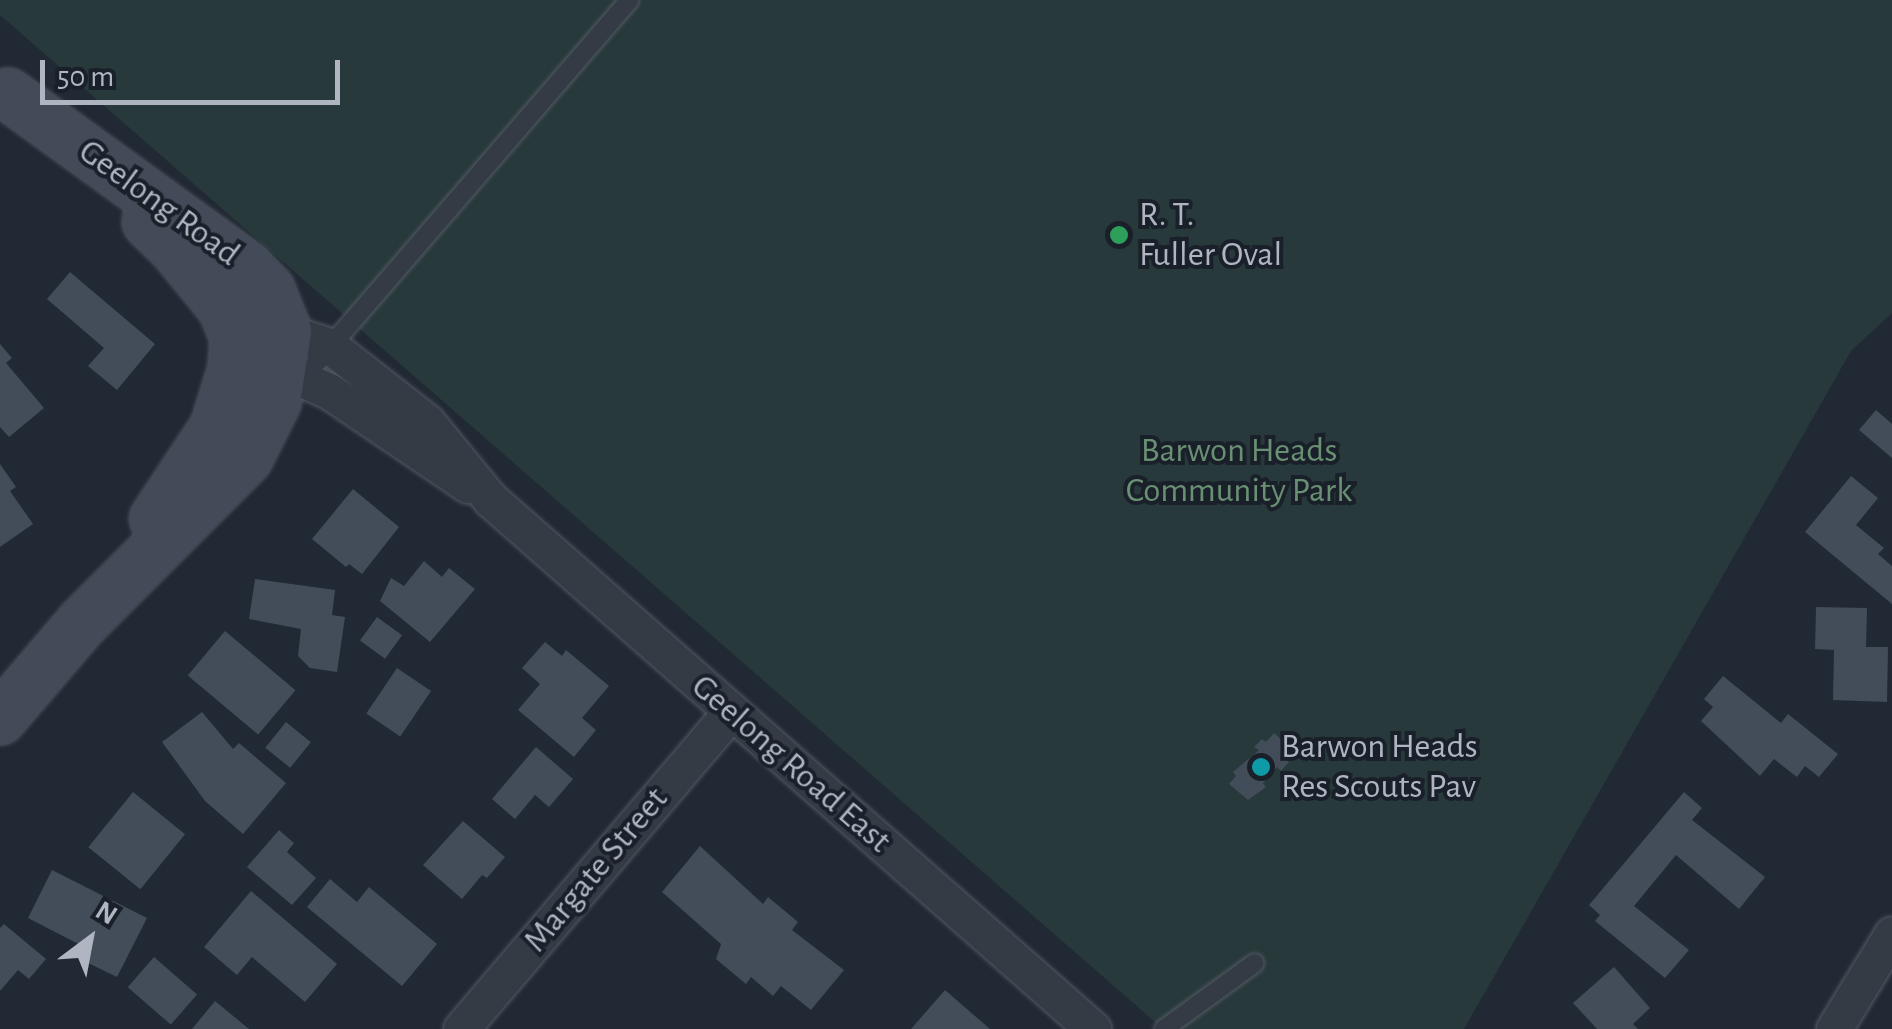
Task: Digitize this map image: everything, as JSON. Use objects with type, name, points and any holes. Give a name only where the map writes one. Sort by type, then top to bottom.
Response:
[{"type":"street","name":"Geelong Road","points":[[4,91],[248,267],[269,290],[301,356]]},
{"type":"street","name":"Geelong Road","points":[[4,91],[174,247],[224,308],[236,338]]},
{"type":"street","points":[[0,719],[82,623],[247,458],[301,356],[236,338],[234,369],[216,427],[82,623]]},
{"type":"street","name":"Geelong Road East","points":[[301,356],[490,499],[1092,1029]]},
{"type":"street","name":"Margate Street","points":[[461,1029],[731,712]]},
{"type":"street","points":[[1834,1029],[1892,934]]},
{"type":"lane","points":[[301,356],[486,172],[630,0]]},
{"type":"lane","points":[[1164,1029],[1255,963]]},
{"type":"green space","name":"Barwon Heads Community Park","points":[[0,0],[1892,0],[1892,313],[1851,351],[1464,1029],[1163,1029],[0,15]]},
{"type":"building","points":[[70,272],[155,344],[117,390],[88,366],[104,348],[47,299]]},
{"type":"building","points":[[0,344],[12,358],[6,363],[44,408],[9,437],[0,427]]},
{"type":"building","points":[[1876,410],[1892,424],[1892,458],[1859,430]]},
{"type":"building","points":[[0,464],[16,487],[10,491],[33,524],[0,547]]},
{"type":"building","points":[[1851,476],[1878,498],[1856,525],[1884,548],[1878,554],[1892,566],[1892,604],[1805,532]]},
{"type":"building","points":[[353,489],[399,527],[362,574],[349,564],[346,567],[312,539]]},
{"type":"building","points":[[424,561],[442,577],[449,568],[475,589],[430,642],[380,601],[391,578],[404,586]]},
{"type":"building","points":[[255,579],[335,590],[332,615],[345,617],[337,672],[310,668],[298,656],[301,629],[249,619]]},
{"type":"building","points":[[1816,607],[1867,608],[1866,647],[1888,647],[1887,702],[1833,700],[1834,650],[1815,649]]},
{"type":"building","points":[[377,617],[402,635],[385,659],[360,640]]},
{"type":"building","points":[[225,631],[295,690],[258,735],[188,675]]},
{"type":"building","points":[[545,642],[562,656],[566,650],[609,686],[582,718],[596,730],[574,757],[518,710],[540,684],[522,668]]},
{"type":"building","points":[[397,668],[431,691],[400,737],[366,714]]},
{"type":"building","points":[[1723,676],[1781,723],[1788,714],[1838,754],[1819,777],[1805,766],[1797,777],[1774,759],[1760,776],[1701,721],[1713,707],[1704,699]]},
{"type":"building","points":[[202,712],[233,749],[239,743],[286,783],[243,834],[205,801],[162,742]]},
{"type":"building","points":[[286,722],[311,742],[290,768],[265,748]]},
{"type":"building","name":"Barwon Heads Res Scouts Pav","points":[[1274,733],[1293,750],[1285,758],[1289,762],[1281,771],[1277,767],[1263,783],[1266,787],[1248,800],[1229,784],[1236,776],[1233,772],[1259,750],[1254,747],[1262,739],[1266,742]]},
{"type":"building","points":[[536,747],[573,779],[549,807],[535,795],[515,819],[492,799]]},
{"type":"building","points":[[133,792],[185,834],[140,889],[88,847]]},
{"type":"building","points":[[1684,792],[1702,808],[1692,820],[1765,877],[1739,909],[1676,855],[1634,906],[1689,950],[1665,978],[1595,921],[1600,915],[1589,905]]},
{"type":"building","points":[[463,821],[505,857],[487,878],[482,875],[462,899],[423,865]]},
{"type":"building","points":[[279,830],[294,843],[287,852],[316,878],[292,905],[247,867]]},
{"type":"building","points":[[700,846],[763,904],[768,897],[798,922],[792,930],[844,970],[811,1010],[781,986],[773,996],[751,977],[746,984],[716,959],[721,944],[662,892]]},
{"type":"building","points":[[52,870],[147,918],[117,977],[86,962],[92,951],[28,918]]},
{"type":"building","points":[[330,879],[357,902],[369,887],[437,944],[402,986],[307,907]]},
{"type":"building","points":[[251,891],[337,964],[305,1002],[252,957],[237,975],[204,947]]},
{"type":"building","points":[[4,924],[46,959],[29,979],[18,970],[0,991],[0,928]]},
{"type":"building","points":[[154,957],[197,994],[171,1025],[128,987]]},
{"type":"building","points":[[1614,967],[1650,1008],[1633,1024],[1638,1029],[1597,1029],[1573,1003]]},
{"type":"building","points":[[945,990],[990,1029],[911,1029]]},
{"type":"building","points":[[215,1001],[249,1029],[192,1029]]},
{"type":"place","name":"R. T. Fuller Oval","points":[[1119,235]]},
{"type":"place","name":"Barwon Heads Res Scouts Pav","points":[[1261,767]]}]
